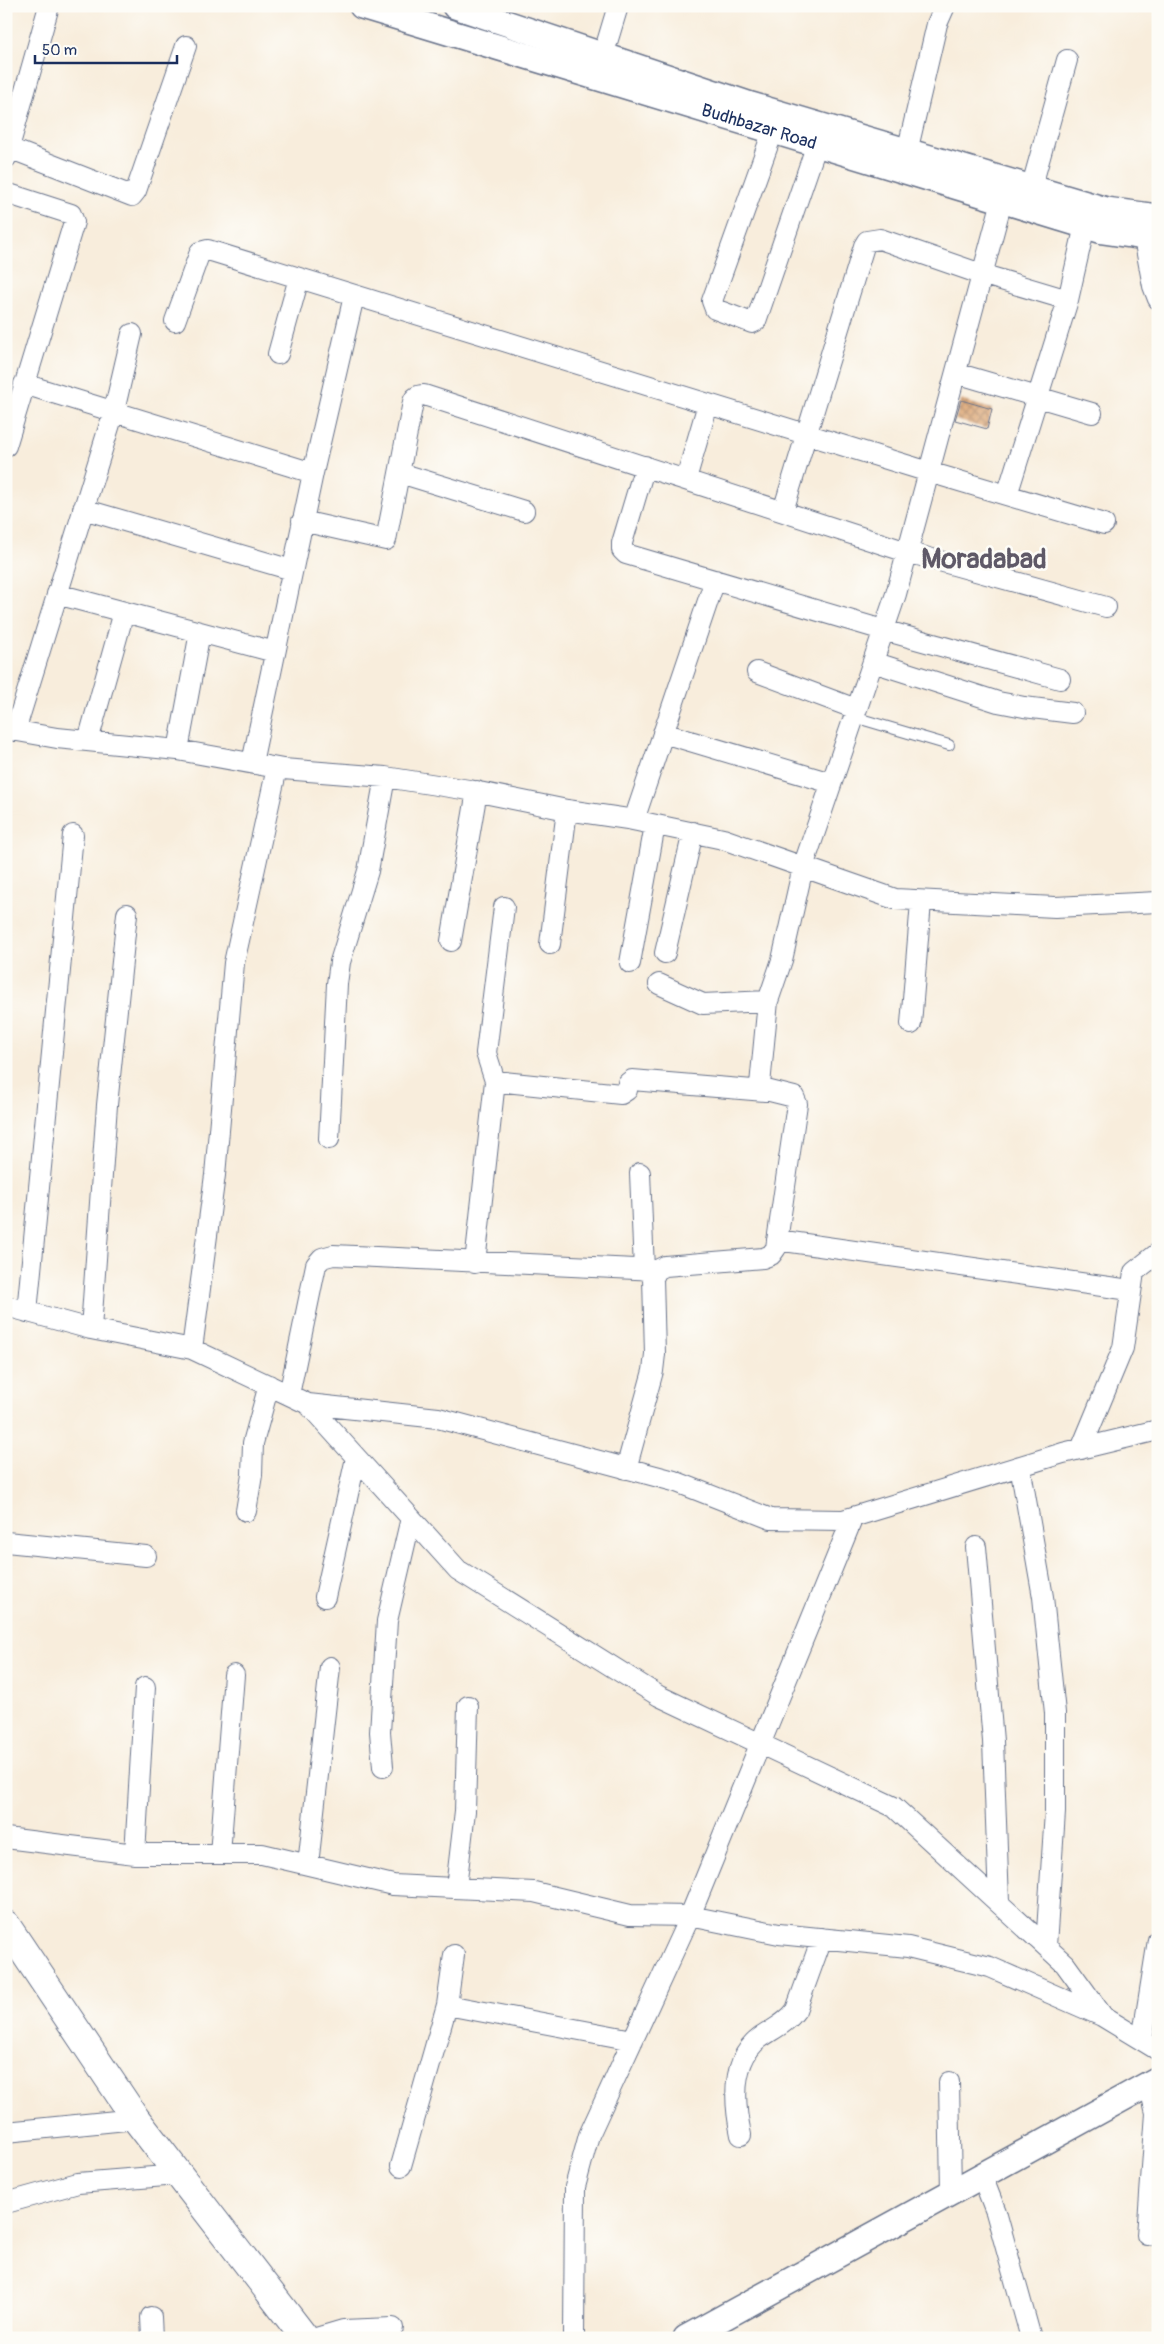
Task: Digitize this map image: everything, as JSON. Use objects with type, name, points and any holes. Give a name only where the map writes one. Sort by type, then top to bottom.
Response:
[{"type":"main road","points":[[6,1925],[136,2120],[305,2338]]},
{"type":"street","points":[[49,6],[8,153],[132,196],[136,191],[186,46]]},
{"type":"street","name":"Budhbazar Road","points":[[362,6],[431,16],[600,66],[751,106],[1151,238]]},
{"type":"street","name":"Budhbazar Road","points":[[455,6],[600,66],[774,131],[817,144],[913,160]]},
{"type":"street","points":[[600,66],[618,6]]},
{"type":"street","points":[[913,160],[937,24],[945,6]]},
{"type":"street","points":[[1031,189],[1067,60]]},
{"type":"street","points":[[774,131],[712,300],[715,309],[752,322],[756,321],[817,144]]},
{"type":"street","name":"Budhbazar Road","points":[[1005,191],[1031,189],[1098,222],[1158,217]]},
{"type":"street","points":[[765,1092],[760,1085],[768,1000],[782,960],[803,867],[896,594],[1005,191]]},
{"type":"street","points":[[6,193],[71,214],[74,218],[17,392],[6,446]]},
{"type":"street","points":[[1007,495],[1036,397],[1068,300],[1098,222]]},
{"type":"street","points":[[1151,238],[1153,286],[1158,299]]},
{"type":"street","points":[[783,511],[867,241],[880,239],[981,274],[1068,300]]},
{"type":"street","points":[[175,321],[200,252],[204,250],[1104,524]]},
{"type":"street","points":[[278,354],[299,278]]},
{"type":"street","points":[[252,763],[302,521],[354,296]]},
{"type":"street","points":[[132,334],[114,411],[84,510],[11,730],[88,741],[178,750],[277,768],[385,777],[477,792],[567,810],[634,820],[723,839],[895,899],[921,902],[1055,907],[1158,902]]},
{"type":"street","points":[[956,373],[1092,413]]},
{"type":"street","points":[[17,392],[114,411],[313,473]]},
{"type":"street","points":[[302,521],[386,540],[413,402],[414,398],[419,395],[686,479],[907,552],[1106,606]]},
{"type":"street","points":[[686,479],[708,404]]},
{"type":"street","points":[[645,466],[622,543],[622,550],[626,554],[883,630],[1060,679]]},
{"type":"street","points":[[400,473],[524,510]]},
{"type":"street","points":[[84,510],[292,570]]},
{"type":"street","points":[[634,820],[715,580]]},
{"type":"street","points":[[57,594],[275,652]]},
{"type":"street","points":[[88,741],[124,612]]},
{"type":"street","points":[[178,750],[200,632]]},
{"type":"street","points":[[872,662],[998,702],[1024,707],[1073,712]]},
{"type":"street","points":[[757,672],[855,713]]},
{"type":"street","points":[[664,733],[831,783]]},
{"type":"street","points":[[192,1349],[215,1175],[234,963],[277,768]]},
{"type":"street","points":[[329,1139],[337,984],[340,962],[368,871],[385,777]]},
{"type":"street","points":[[451,942],[477,792]]},
{"type":"street","points":[[550,944],[567,810]]},
{"type":"street","points":[[630,963],[655,825]]},
{"type":"street","points":[[665,953],[693,832]]},
{"type":"street","points":[[27,1312],[73,835]]},
{"type":"street","points":[[911,1024],[921,902]]},
{"type":"street","points":[[476,1263],[495,1081],[486,1053],[504,907]]},
{"type":"street","points":[[91,1329],[107,1105],[127,914]]},
{"type":"street","points":[[659,984],[704,1004],[768,1000]]},
{"type":"street","points":[[289,1395],[316,1265],[322,1258],[333,1255],[651,1270],[665,1266],[763,1258],[772,1255],[776,1248],[797,1104],[794,1097],[765,1092],[632,1080],[628,1083],[627,1090],[621,1094],[495,1081]]},
{"type":"street","points":[[626,1469],[653,1371],[655,1354],[653,1278],[640,1173]]},
{"type":"street","points":[[777,1240],[1130,1290]]},
{"type":"street","points":[[1081,1449],[1123,1348],[1134,1272],[1158,1254]]},
{"type":"street","points":[[6,1306],[91,1329],[192,1349],[308,1404],[438,1418],[674,1481],[771,1519],[843,1520],[1020,1466],[1158,1430]]},
{"type":"street","points":[[246,1511],[252,1475],[253,1443],[269,1385]]},
{"type":"street","points":[[308,1404],[458,1570],[541,1624],[659,1696],[894,1807],[1065,1964],[1102,2016]]},
{"type":"street","points":[[326,1597],[356,1458]]},
{"type":"street","points":[[1020,1466],[1042,1597],[1055,1713],[1055,1812],[1046,1946]]},
{"type":"street","points":[[574,2338],[575,2187],[588,2136],[690,1916],[853,1517]]},
{"type":"street","points":[[383,1767],[380,1732],[387,1621],[411,1518]]},
{"type":"street","points":[[6,1542],[146,1556]]},
{"type":"street","points":[[976,1547],[993,1741],[998,1902]]},
{"type":"street","points":[[308,1865],[330,1667]]},
{"type":"street","points":[[220,1854],[234,1675]]},
{"type":"street","points":[[135,1854],[145,1687]]},
{"type":"street","points":[[456,1888],[464,1811],[468,1706]]},
{"type":"street","points":[[6,1838],[135,1854],[262,1854],[392,1885],[534,1892],[630,1915],[690,1916],[779,1934],[908,1947],[990,1967],[1102,2016],[1150,2045],[1158,1940]]},
{"type":"street","points":[[741,2135],[736,2096],[741,2061],[752,2045],[789,2020],[796,2010],[822,1938]]},
{"type":"street","points":[[401,2166],[447,2005],[454,1955]]},
{"type":"street","points":[[447,2005],[633,2040]]},
{"type":"street","points":[[949,2082],[951,2191]]},
{"type":"street","points":[[686,2338],[951,2191],[982,2176],[1153,2082],[1156,2114],[1147,2236]]},
{"type":"street","points":[[6,2132],[136,2120]]},
{"type":"street","points":[[6,2203],[78,2184],[178,2175]]},
{"type":"street","points":[[982,2176],[996,2212],[1031,2338]]},
{"type":"street","points":[[151,2317],[152,2338]]},
{"type":"street","points":[[316,2338],[343,2330],[393,2328]]},
{"type":"lane","points":[[855,713],[949,746]]},
{"type":"building","points":[[961,400],[992,409],[987,429],[955,420]]},
{"type":"district","name":"Moradabad","points":[[984,558]]}]
